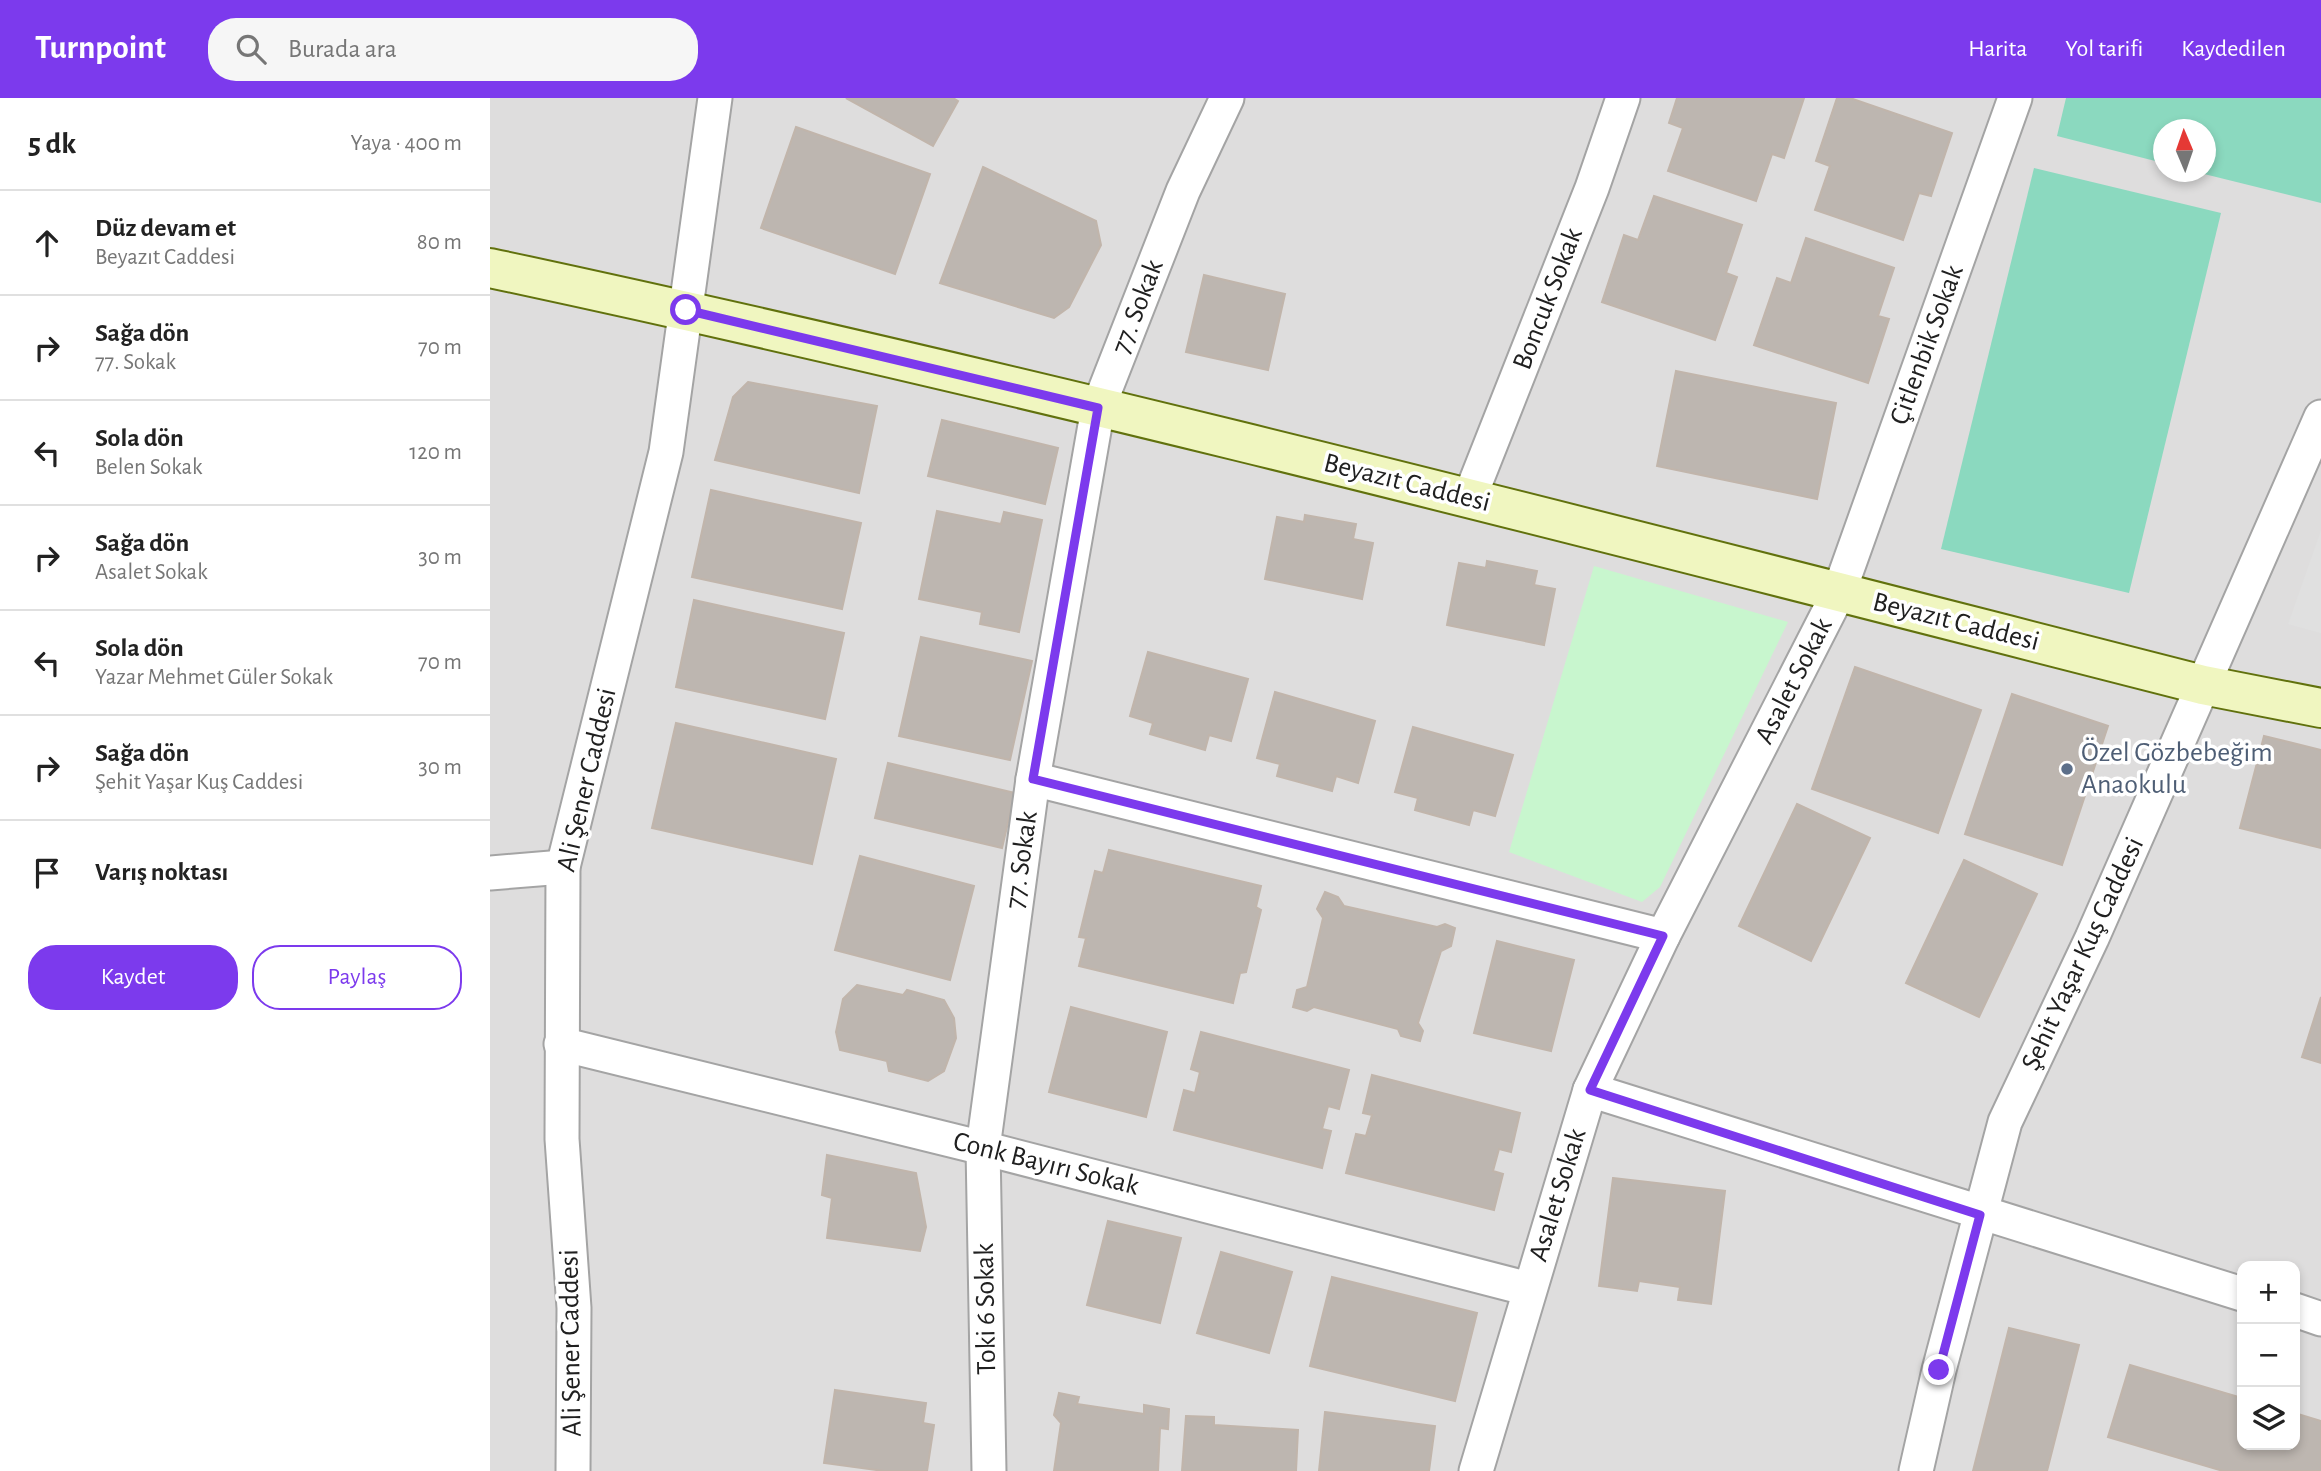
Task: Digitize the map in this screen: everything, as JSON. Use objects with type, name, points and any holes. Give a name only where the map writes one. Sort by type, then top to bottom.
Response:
[{"type":"street","name":"Ali Şener Caddesi","points":[[573,1471],[574,1308],[562,1139],[563,867],[666,452],[715,98]]},
{"type":"street","name":"77. Sokak","points":[[983,1148],[1033,779],[1098,408],[1183,191],[1227,98]]},
{"type":"street","name":"Boncuk Sokak","points":[[1469,499],[1592,188],[1623,98]]},
{"type":"street","name":"Çitlenbik Sokak","points":[[1839,592],[2015,98]]},
{"type":"street","name":"Beyazıt Caddesi","points":[[490,268],[686,310],[1098,408],[2203,685],[2321,708]]},
{"type":"street","name":"Şehit Yaşar Kuş Caddesi","points":[[1916,1471],[2005,1122],[2092,938],[2321,417]]},
{"type":"street","name":"Asalet Sokak","points":[[1476,1471],[1590,1090],[1663,936],[1839,592]]},
{"type":"street","points":[[1033,779],[1663,936]]},
{"type":"street","points":[[490,873],[563,867]]},
{"type":"street","name":"Conk Bayırı Sokak","points":[[561,1044],[983,1148],[1529,1289]]},
{"type":"street","points":[[1590,1090],[1980,1215],[2237,1292]]},
{"type":"street","name":"Toki 6 Sokak","points":[[983,1148],[989,1471]]},
{"type":"street","points":[[2300,1312],[2321,1319]]},
{"type":"shaded area","points":[[490,98],[2321,98],[2321,1471],[490,1471]]},
{"type":"shaded area","points":[[2321,530],[2321,633],[2288,624]]},
{"type":"green space","points":[[2066,98],[2321,98],[2321,203],[2216,177],[2216,119],[2153,119],[2153,160],[2057,136]]},
{"type":"green space","points":[[2034,168],[2221,213],[2129,593],[1941,549]]},
{"type":"green space","points":[[1594,566],[1788,622],[1660,887],[1642,902],[1509,852]]},
{"type":"building","points":[[846,98],[953,98],[958,101],[933,146]]},
{"type":"building","points":[[1677,98],[1804,98],[1784,158],[1772,154],[1756,201],[1668,171],[1683,128],[1669,123]]},
{"type":"building","points":[[1837,98],[1850,98],[1952,133],[1931,196],[1919,193],[1903,240],[1815,210],[1830,166],[1816,161]]},
{"type":"building","points":[[796,127],[930,174],[895,274],[761,228]]},
{"type":"building","points":[[983,167],[1096,221],[1101,245],[1069,307],[1054,318],[940,283]]},
{"type":"building","points":[[1654,196],[1742,225],[1726,273],[1737,277],[1715,340],[1602,302],[1624,235],[1638,240]]},
{"type":"building","points":[[1806,238],[1894,268],[1878,316],[1889,319],[1868,383],[1754,345],[1777,278],[1791,283]]},
{"type":"building","points":[[1204,275],[1285,294],[1268,370],[1186,352]]},
{"type":"building","points":[[1676,371],[1836,403],[1817,499],[1657,466]]},
{"type":"building","points":[[748,382],[877,406],[859,493],[715,460],[733,397]]},
{"type":"building","points":[[942,420],[1058,448],[1045,504],[928,476]]},
{"type":"building","points":[[711,490],[861,523],[842,609],[692,577]]},
{"type":"building","points":[[937,511],[1001,524],[1004,512],[1042,520],[1019,632],[980,624],[982,612],[919,599]]},
{"type":"building","points":[[1305,515],[1356,524],[1353,539],[1373,543],[1362,599],[1265,579],[1277,517],[1304,522]]},
{"type":"building","points":[[1487,561],[1537,571],[1534,585],[1555,589],[1544,645],[1447,625],[1459,563],[1486,568]]},
{"type":"building","points":[[694,600],[844,633],[825,719],[676,687]]},
{"type":"building","points":[[921,637],[1032,661],[1010,760],[899,736]]},
{"type":"building","points":[[1148,652],[1248,679],[1231,741],[1209,735],[1205,750],[1150,734],[1153,723],[1130,716]]},
{"type":"building","points":[[1855,667],[1981,710],[1938,833],[1812,789]]},
{"type":"building","points":[[1275,692],[1375,721],[1358,783],[1336,776],[1332,791],[1277,776],[1280,764],[1257,758]]},
{"type":"building","points":[[2012,694],[2108,726],[2062,865],[1965,834]]},
{"type":"building","points":[[676,723],[836,759],[812,864],[652,828]]},
{"type":"building","points":[[1413,727],[1513,755],[1495,816],[1473,810],[1469,825],[1415,810],[1418,798],[1395,792]]},
{"type":"building","points":[[2264,736],[2321,750],[2321,848],[2240,828]]},
{"type":"building","points":[[888,763],[1015,793],[1002,848],[875,818]]},
{"type":"building","points":[[1797,804],[1870,838],[1811,961],[1739,926]]},
{"type":"building","points":[[1109,850],[1261,886],[1256,907],[1261,910],[1246,972],[1240,973],[1233,1003],[1079,966],[1086,938],[1079,937],[1095,871],[1103,873]]},
{"type":"building","points":[[860,856],[974,886],[950,980],[835,950]]},
{"type":"building","points":[[1964,860],[2037,894],[1979,1017],[1906,983]]},
{"type":"building","points":[[1325,892],[1338,897],[1344,906],[1437,927],[1445,924],[1455,928],[1451,946],[1441,951],[1418,1023],[1423,1031],[1420,1041],[1401,1036],[1398,1029],[1314,1007],[1307,1011],[1293,1007],[1297,990],[1307,987],[1323,918],[1317,909]]},
{"type":"building","points":[[1497,941],[1574,960],[1551,1051],[1474,1033]]},
{"type":"building","points":[[857,985],[903,995],[907,990],[944,1000],[954,1018],[956,1038],[944,1071],[928,1081],[889,1071],[887,1061],[840,1050],[836,1032],[843,999]]},
{"type":"building","points":[[2321,997],[2321,1063],[2302,1057]]},
{"type":"building","points":[[1071,1007],[1167,1032],[1146,1117],[1049,1092]]},
{"type":"building","points":[[1201,1032],[1349,1070],[1339,1109],[1328,1106],[1322,1129],[1331,1131],[1322,1168],[1174,1130],[1184,1090],[1195,1093],[1200,1072],[1191,1069]]},
{"type":"building","points":[[1372,1075],[1520,1113],[1511,1152],[1499,1149],[1493,1171],[1503,1174],[1494,1210],[1346,1173],[1356,1134],[1366,1136],[1372,1115],[1363,1113]]},
{"type":"building","points":[[827,1155],[916,1173],[926,1227],[920,1251],[827,1238],[832,1198],[822,1195]]},
{"type":"building","points":[[1613,1178],[1725,1191],[1711,1304],[1678,1300],[1680,1287],[1639,1281],[1637,1291],[1599,1286]]},
{"type":"building","points":[[1108,1221],[1181,1238],[1160,1323],[1087,1305]]},
{"type":"building","points":[[1221,1252],[1292,1272],[1269,1353],[1197,1333]]},
{"type":"building","points":[[1332,1277],[1477,1313],[1455,1401],[1310,1366]]},
{"type":"building","points":[[2009,1328],[2079,1345],[2047,1471],[1973,1471]]},
{"type":"building","points":[[2130,1365],[2237,1397],[2237,1450],[2300,1450],[2300,1415],[2321,1421],[2321,1471],[2223,1471],[2108,1437]]},
{"type":"building","points":[[835,1390],[926,1403],[923,1423],[934,1425],[927,1471],[884,1471],[824,1463]]},
{"type":"building","points":[[1059,1393],[1079,1397],[1077,1404],[1144,1414],[1144,1405],[1169,1409],[1168,1429],[1160,1428],[1158,1471],[1054,1471],[1061,1423],[1054,1415]]},
{"type":"building","points":[[1325,1412],[1435,1426],[1429,1471],[1319,1471]]},
{"type":"building","points":[[1186,1416],[1214,1417],[1214,1425],[1298,1430],[1296,1471],[1182,1471]]},
{"type":"place","name":"Özel Gözbebeğim Anaokulu","points":[[2067,769]]},
{"type":"route","points":[[686,310],[1098,408],[1033,779],[1663,936],[1590,1090],[1980,1215],[1939,1370]]}]
